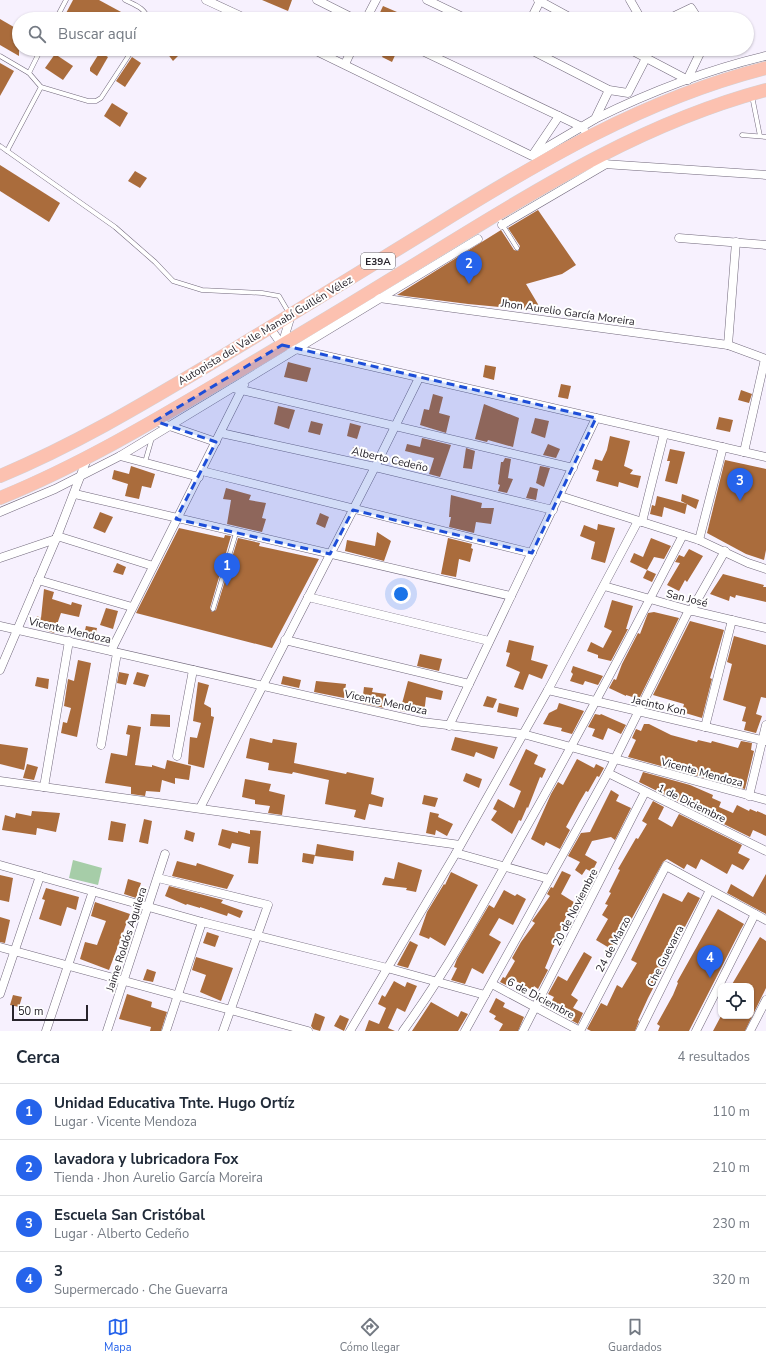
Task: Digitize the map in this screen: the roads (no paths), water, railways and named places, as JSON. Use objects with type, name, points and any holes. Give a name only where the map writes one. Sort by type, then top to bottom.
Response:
[{"type":"main road","name":"Autopista del Valle Manabí Guillén Vélez","points":[[0,476],[75,442],[114,421],[270,328],[534,160],[585,131],[699,88],[766,68]]},
{"type":"main road","name":"Autopista del Valle Manabí Guillén Vélez","points":[[0,498],[87,459],[155,421],[366,294],[499,220],[586,163],[668,123],[766,90]]},
{"type":"street","points":[[206,0],[232,12]]},
{"type":"street","points":[[317,0],[341,12]]},
{"type":"street","points":[[370,12],[376,0]]},
{"type":"street","points":[[427,0],[452,12]]},
{"type":"street","points":[[630,0],[637,12]]},
{"type":"street","points":[[534,12],[539,1],[560,12]]},
{"type":"street","points":[[683,12],[691,8],[694,12]]},
{"type":"street","points":[[327,56],[534,160],[560,116]]},
{"type":"street","points":[[345,64],[349,56]]},
{"type":"street","points":[[433,56],[560,116],[585,131],[595,119],[609,90]]},
{"type":"street","points":[[543,56],[609,90],[628,93],[646,58]]},
{"type":"street","points":[[642,56],[699,88]]},
{"type":"street","points":[[687,80],[699,56]]},
{"type":"street","points":[[595,119],[653,92],[766,56]]},
{"type":"street","points":[[586,163],[766,175]]},
{"type":"street","points":[[499,220],[607,164]]},
{"type":"street","points":[[679,238],[766,245]]},
{"type":"street","points":[[0,512],[81,476],[120,456],[238,389],[246,380],[478,239]]},
{"type":"street","points":[[728,344],[736,242]]},
{"type":"street","name":"Jhon Aurelio García Moreira","points":[[366,294],[380,298],[728,344],[766,359]]},
{"type":"street","points":[[282,345],[290,315]]},
{"type":"street","points":[[270,328],[282,345],[296,349],[766,457]]},
{"type":"street","points":[[744,452],[766,359]]},
{"type":"street","points":[[200,808],[419,378]]},
{"type":"street","points":[[238,389],[396,425],[573,468]]},
{"type":"street","points":[[101,745],[114,652],[132,607],[221,433],[238,389]]},
{"type":"street","points":[[449,726],[596,418]]},
{"type":"street","points":[[155,421],[216,442]]},
{"type":"street","name":"Alberto Cedeño","points":[[221,433],[375,467],[553,510]]},
{"type":"street","points":[[350,1031],[458,849],[548,690],[640,522],[664,434]]},
{"type":"street","points":[[699,540],[723,447]]},
{"type":"street","points":[[120,456],[532,553]]},
{"type":"street","points":[[0,670],[57,538],[75,494],[87,459]]},
{"type":"street","points":[[75,494],[176,519],[511,596]]},
{"type":"street","points":[[560,496],[699,540],[748,563],[766,569]]},
{"type":"street","points":[[403,1031],[437,982],[505,866],[596,702],[683,535]]},
{"type":"street","points":[[0,558],[57,538],[153,566]]},
{"type":"street","points":[[465,1031],[608,773],[690,611],[725,551]]},
{"type":"street","points":[[38,580],[132,607]]},
{"type":"street","name":"San José","points":[[604,586],[690,611],[766,628]]},
{"type":"street","points":[[308,597],[489,641]]},
{"type":"street","points":[[705,727],[732,620]]},
{"type":"street","name":"Vicente Mendoza","points":[[0,626],[422,722],[523,734],[766,800]]},
{"type":"street","points":[[285,640],[469,684]]},
{"type":"street","points":[[44,787],[69,641]]},
{"type":"street","points":[[178,756],[193,670]]},
{"type":"street","name":"Jacinto Kon","points":[[548,690],[764,741]]},
{"type":"street","points":[[749,796],[764,741],[766,725]]},
{"type":"street","name":"1 de Diciembre","points":[[608,773],[766,851]]},
{"type":"street","points":[[0,781],[200,808],[458,849],[505,866],[549,879]]},
{"type":"street","name":"20 de Noviembre","points":[[523,1031],[645,792]]},
{"type":"street","name":"Jaime Roldós Aguilera","points":[[107,1031],[165,854]]},
{"type":"street","points":[[0,865],[202,922],[387,968],[485,995]]},
{"type":"street","name":"24 de Marzo","points":[[580,1031],[666,866],[710,890]]},
{"type":"street","points":[[0,994],[40,876]]},
{"type":"street","points":[[158,878],[268,905],[223,1031]]},
{"type":"street","points":[[46,1031],[93,890]]},
{"type":"street","points":[[710,890],[766,920]]},
{"type":"street","name":"Che Guevarra","points":[[640,1031],[710,890]]},
{"type":"street","points":[[696,1031],[755,914]]},
{"type":"street","points":[[166,1031],[202,922]]},
{"type":"street","points":[[0,947],[308,1031]]},
{"type":"street","name":"6 de Diciembre","points":[[492,984],[580,1031]]},
{"type":"street","points":[[750,1031],[766,1000]]},
{"type":"lane","points":[[60,12],[66,0]]},
{"type":"lane","points":[[125,0],[142,8],[145,12]]},
{"type":"lane","points":[[0,56],[29,73],[41,86],[88,101],[96,101],[101,98],[128,56]]},
{"type":"lane","points":[[29,73],[38,56]]},
{"type":"lane","points":[[7,151],[41,86]]},
{"type":"lane","points":[[752,94],[760,136]]},
{"type":"lane","points":[[742,135],[766,137]]},
{"type":"lane","points":[[0,146],[115,226],[155,262],[173,281],[202,290],[262,293],[279,296],[290,315]]},
{"type":"lane","points":[[499,220],[517,248]]},
{"type":"lane","points":[[145,462],[152,437]]},
{"type":"lane","points":[[213,609],[236,533]]},
{"type":"place","name":"lavadora y lubricadora Fox","points":[[469,284]]},
{"type":"place","name":"Escuela San Cristóbal","points":[[740,501]]},
{"type":"place","name":"Unidad Educativa Tnte. Hugo Ortíz","points":[[227,586]]},
{"type":"place","name":"3","points":[[710,978]]}]
